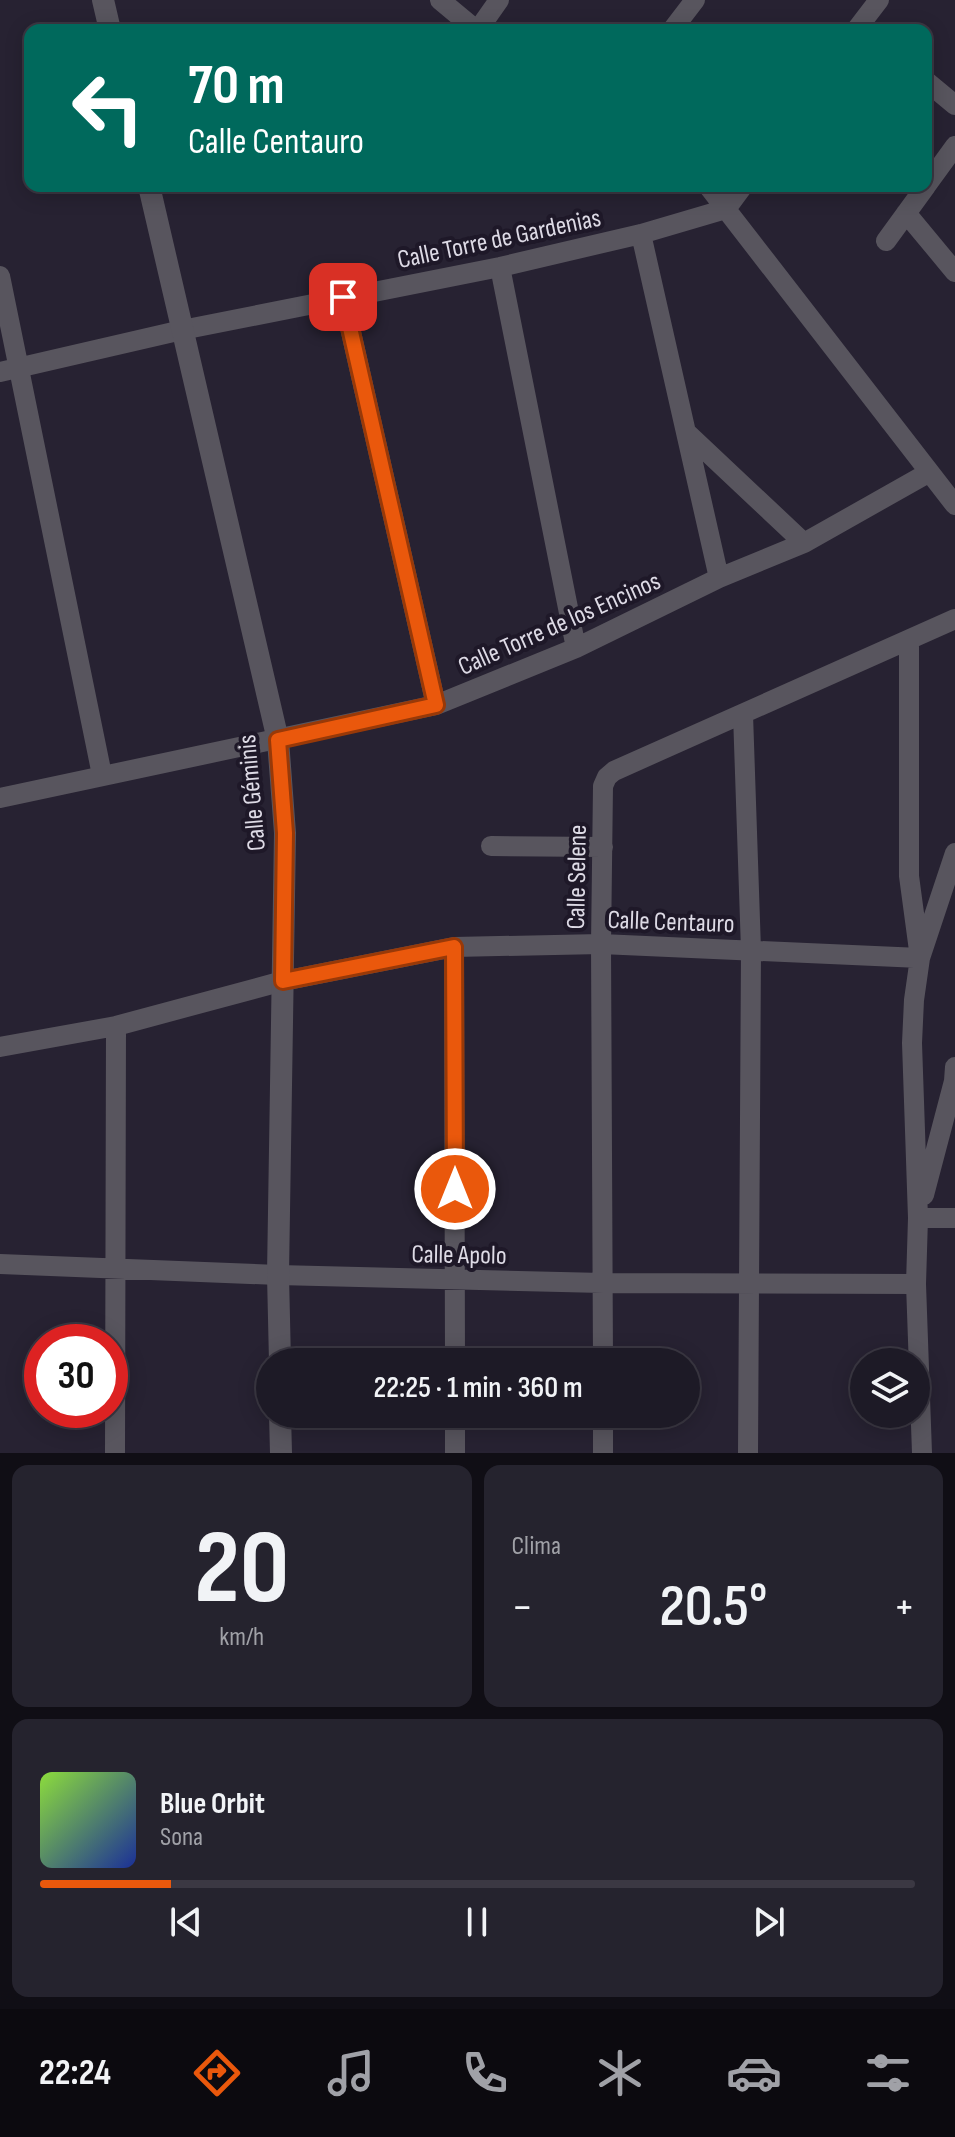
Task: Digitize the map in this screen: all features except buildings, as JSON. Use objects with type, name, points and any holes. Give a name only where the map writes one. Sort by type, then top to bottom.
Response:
[{"type":"street","points":[[103,0],[109,24]]},
{"type":"street","points":[[440,0],[470,24]]},
{"type":"street","points":[[481,24],[499,0]]},
{"type":"street","points":[[677,24],[695,0]]},
{"type":"street","points":[[862,24],[879,0]]},
{"type":"street","points":[[932,86],[955,105]]},
{"type":"street","points":[[932,178],[955,146]]},
{"type":"street","name":"Calle Géminis","points":[[150,192],[278,740],[285,833],[278,1275],[280,1348]]},
{"type":"street","points":[[713,192],[955,505]]},
{"type":"street","points":[[726,209],[739,192]]},
{"type":"street","points":[[886,241],[922,192]]},
{"type":"street","name":"Calle Torre de Gardenias","points":[[9,370],[182,330],[500,267],[641,234],[726,209]]},
{"type":"street","points":[[906,213],[955,272]]},
{"type":"street","points":[[641,234],[719,578]]},
{"type":"street","points":[[500,267],[576,648]]},
{"type":"street","points":[[0,276],[9,370],[102,775]]},
{"type":"street","points":[[343,297],[436,705]]},
{"type":"street","points":[[686,432],[804,543]]},
{"type":"street","name":"Calle Torre de los Encinos","points":[[0,798],[436,705],[576,648],[719,578],[804,543],[928,473]]},
{"type":"street","name":"Calle Selene","points":[[603,1348],[601,944],[603,786],[607,777],[614,771],[955,619]]},
{"type":"street","points":[[909,641],[909,876],[920,958]]},
{"type":"street","points":[[743,714],[751,950],[748,1453]]},
{"type":"street","points":[[491,846],[603,847]]},
{"type":"street","points":[[922,1453],[916,1284],[918,1218],[912,1043],[914,1000],[920,958],[955,853]]},
{"type":"street","name":"Calle Centauro","points":[[0,1047],[116,1026],[283,981],[454,947],[601,944],[920,958]]},
{"type":"street","points":[[454,947],[455,1348]]},
{"type":"street","points":[[115,1453],[116,1026]]},
{"type":"street","points":[[918,1218],[955,1067]]},
{"type":"street","points":[[918,1218],[955,1218]]},
{"type":"street","name":"Calle Apolo","points":[[0,1264],[603,1283],[916,1284]]},
{"type":"street","points":[[280,1428],[281,1453]]},
{"type":"street","points":[[455,1428],[455,1453]]},
{"type":"street","points":[[603,1428],[603,1453]]},
{"type":"route","points":[[343,297],[436,705],[278,740],[285,833],[283,981],[454,947],[455,1189]]}]
